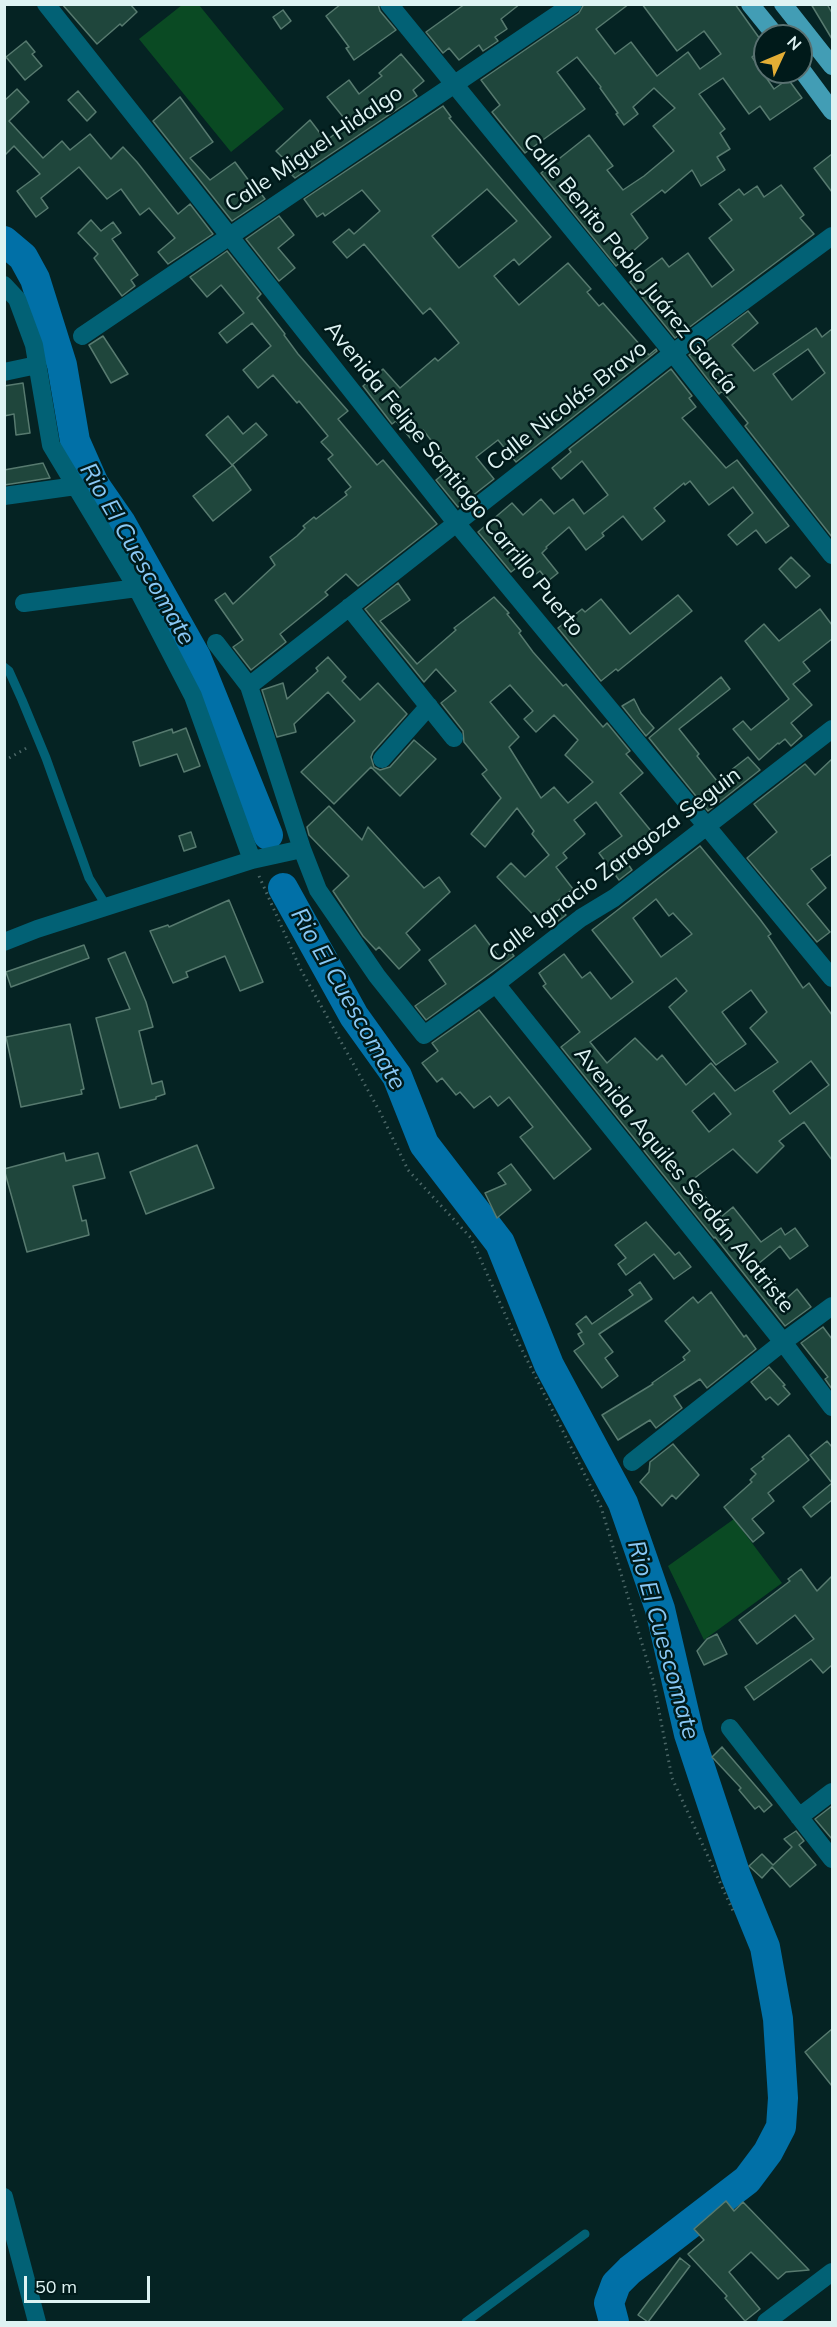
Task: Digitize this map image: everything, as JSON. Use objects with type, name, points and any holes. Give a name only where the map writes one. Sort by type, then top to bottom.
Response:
[{"type":"main road","points":[[750,4],[766,24]]},
{"type":"main road","points":[[783,4],[832,66]]},
{"type":"main road","points":[[812,84],[832,111]]},
{"type":"street","name":"Avenida Felipe Santiago Carrillo Puerto","points":[[46,4],[457,524],[832,978]]},
{"type":"street","name":"Calle Benito Pablo Juárez García","points":[[389,4],[673,353],[832,555]]},
{"type":"street","name":"Calle Miguel Hidalgo","points":[[82,336],[573,4]]},
{"type":"street","name":"Calle Nicolás Bravo","points":[[249,686],[673,353],[832,236]]},
{"type":"street","points":[[4,285],[17,299],[34,345],[51,445],[137,588],[193,696],[258,859]]},
{"type":"street","points":[[4,372],[37,365]]},
{"type":"street","points":[[4,496],[76,486]]},
{"type":"street","points":[[24,603],[137,588]]},
{"type":"street","points":[[350,607],[454,738]]},
{"type":"street","points":[[4,942],[37,929],[258,859],[297,850],[249,686],[216,643]]},
{"type":"street","points":[[382,759],[429,706]]},
{"type":"street","name":"Calle Ignacio Zaragoza Seguin","points":[[297,850],[318,890],[377,976],[424,1035],[496,984],[581,918],[614,898],[832,729]]},
{"type":"street","name":"Avenida Aquiles Serdán Alatriste","points":[[496,984],[783,1342],[832,1407]]},
{"type":"street","points":[[632,1462],[832,1306]]},
{"type":"street","points":[[729,1728],[832,1859]]},
{"type":"street","points":[[799,1817],[832,1792]]},
{"type":"street","points":[[4,2197],[37,2322]]},
{"type":"street","points":[[766,2322],[832,2272]]},
{"type":"lane","points":[[4,667],[9,671],[39,741],[89,878],[107,907]]},
{"type":"lane","points":[[466,2322],[585,2234]]},
{"type":"path","points":[[4,760],[39,741]]},
{"type":"path","points":[[258,859],[300,968],[380,1112],[408,1170],[471,1238],[513,1332],[601,1507],[653,1680],[672,1778],[734,1913]]},
{"type":"green space","points":[[182,5],[199,5],[284,109],[231,152],[139,39]]},
{"type":"green space","points":[[734,1519],[782,1583],[704,1640],[668,1566]]},
{"type":"building","points":[[62,4],[130,4],[137,12],[97,44]]},
{"type":"building","points":[[341,4],[378,4],[380,11],[396,30],[354,60],[346,48],[349,47],[326,16]]},
{"type":"building","points":[[465,4],[520,4],[501,19],[507,29],[495,37],[498,41],[483,51],[479,45],[459,60],[449,48],[443,53],[426,32]]},
{"type":"building","points":[[584,4],[629,4],[596,29],[615,54],[631,42],[657,76],[688,52],[700,69],[721,54],[704,31],[677,51],[642,4],[735,4],[753,29],[753,84],[771,84],[774,89],[781,84],[792,84],[802,98],[770,120],[760,106],[749,114],[723,78],[699,94],[725,129],[720,133],[730,149],[717,157],[725,170],[701,186],[692,170],[665,193],[662,190],[631,214],[648,238],[616,266],[541,173],[589,135],[613,166],[607,170],[623,190],[674,151],[653,126],[675,108],[654,88],[633,107],[638,114],[624,125],[601,87],[577,57],[557,72],[585,109],[525,153],[492,112],[500,105],[481,80],[579,13]]},
{"type":"building","points":[[811,4],[827,4],[832,13],[832,39]]},
{"type":"building","points":[[283,10],[291,21],[281,29],[273,17]]},
{"type":"building","points":[[26,41],[35,52],[32,54],[42,66],[25,80],[6,57]]},
{"type":"building","points":[[401,54],[424,81],[413,90],[417,96],[295,178],[292,175],[296,171],[276,151],[310,120],[326,141],[348,123],[327,97],[349,80],[359,94],[382,76],[379,73]]},
{"type":"building","points":[[17,89],[29,102],[9,121],[43,158],[62,141],[70,150],[90,134],[111,159],[123,147],[178,214],[190,204],[213,234],[168,264],[158,252],[175,238],[149,208],[140,215],[121,189],[107,199],[79,167],[41,198],[48,208],[36,217],[17,191],[40,174],[14,146],[4,156],[4,101]]},
{"type":"building","points":[[78,91],[96,112],[87,121],[68,100]]},
{"type":"building","points":[[180,97],[213,142],[190,158],[210,180],[235,162],[265,199],[232,221],[153,121]]},
{"type":"building","points":[[443,106],[451,117],[449,118],[551,237],[519,265],[514,259],[494,276],[519,305],[568,263],[591,289],[587,292],[599,306],[603,303],[649,355],[656,349],[657,351],[516,462],[498,440],[476,457],[494,479],[458,507],[436,480],[452,467],[423,430],[411,439],[396,421],[392,424],[363,386],[383,369],[400,388],[435,358],[438,361],[459,343],[430,308],[423,314],[364,244],[347,258],[333,242],[349,229],[354,234],[380,211],[362,190],[325,216],[323,213],[317,217],[304,199]],"holes":[[[487,189],[517,221],[459,268],[432,236]]]},
{"type":"building","points":[[832,154],[832,192],[814,168]]},
{"type":"building","points":[[781,185],[804,215],[800,218],[814,234],[675,338],[630,282],[662,258],[669,267],[688,253],[712,287],[734,270],[709,238],[732,220],[719,204],[739,189],[744,195],[757,186],[764,197]]},
{"type":"building","points":[[279,216],[294,235],[278,248],[295,268],[279,281],[246,239]]},
{"type":"building","points":[[91,220],[101,231],[113,222],[121,233],[112,239],[138,275],[131,280],[135,286],[122,296],[94,258],[98,254],[78,233]]},
{"type":"building","points":[[227,251],[261,294],[257,298],[298,354],[348,411],[338,419],[377,465],[383,460],[437,524],[358,586],[346,574],[325,592],[328,595],[280,634],[286,642],[251,670],[233,647],[243,640],[215,600],[225,593],[233,604],[275,565],[270,557],[297,536],[305,528],[303,526],[314,517],[316,519],[347,495],[345,492],[351,487],[328,459],[333,455],[321,442],[328,436],[299,401],[297,403],[273,375],[258,388],[243,370],[271,346],[252,323],[227,343],[219,333],[244,313],[221,285],[207,297],[190,277]]},
{"type":"building","points":[[748,311],[758,323],[732,345],[754,371],[816,328],[822,337],[832,329],[832,537],[745,426],[748,423],[722,391],[719,394],[689,355]],"holes":[[[808,349],[825,373],[792,400],[773,374]]]},
{"type":"building","points":[[103,336],[128,374],[111,383],[89,345]]},
{"type":"building","points":[[671,369],[692,396],[689,398],[696,407],[682,418],[726,468],[737,460],[789,526],[766,543],[756,530],[737,545],[728,535],[753,513],[733,487],[709,505],[690,481],[685,485],[684,483],[654,508],[665,521],[642,540],[623,516],[602,533],[604,536],[586,550],[569,527],[542,553],[558,573],[548,581],[540,571],[529,579],[519,566],[511,572],[478,532],[512,503],[523,515],[541,499],[554,514],[573,499],[584,514],[608,495],[582,461],[561,479],[552,468],[571,452],[569,449]]},
{"type":"building","points":[[23,383],[30,433],[16,435],[14,414],[4,416],[4,386]]},
{"type":"building","points":[[228,416],[243,434],[256,423],[267,435],[232,465],[206,435]]},
{"type":"building","points":[[43,463],[50,478],[4,485],[4,470]]},
{"type":"building","points":[[233,465],[251,490],[213,521],[193,496]]},
{"type":"building","points":[[791,557],[810,576],[796,588],[779,569]]},
{"type":"building","points":[[398,583],[410,600],[380,621],[417,664],[456,630],[454,628],[494,597],[509,613],[507,614],[521,631],[519,633],[533,652],[563,686],[566,684],[603,727],[607,723],[630,751],[626,754],[643,773],[620,793],[656,837],[626,861],[632,870],[619,880],[599,853],[622,836],[596,802],[574,820],[585,834],[563,853],[567,858],[556,867],[573,889],[555,903],[566,915],[549,928],[544,926],[497,877],[511,863],[525,877],[549,855],[532,834],[534,831],[517,808],[485,847],[471,834],[501,798],[482,774],[487,770],[464,742],[463,731],[441,703],[456,691],[436,669],[424,682],[365,609]],"holes":[[[510,685],[533,711],[524,719],[536,732],[554,715],[578,740],[565,755],[593,782],[568,803],[554,787],[541,798],[509,747],[519,737],[490,702]]]},
{"type":"building","points":[[678,595],[692,611],[618,671],[616,669],[601,681],[558,628],[582,609],[585,612],[601,599],[630,634]]},
{"type":"building","points":[[820,609],[832,625],[832,639],[803,662],[810,671],[793,684],[812,705],[791,723],[802,736],[791,746],[785,739],[759,760],[733,729],[743,721],[751,730],[789,699],[745,641],[764,624],[779,641]]},
{"type":"building","points":[[328,657],[346,677],[342,681],[360,700],[378,683],[407,714],[373,752],[371,757],[374,767],[380,770],[390,767],[414,740],[436,759],[400,796],[371,767],[334,804],[301,772],[355,721],[328,692],[294,724],[296,732],[277,737],[262,690],[283,683],[287,699],[318,671],[316,668]]},
{"type":"building","points":[[721,677],[730,689],[679,729],[717,781],[748,757],[760,770],[708,811],[649,738]]},
{"type":"building","points":[[634,699],[641,713],[654,728],[646,736],[622,706]]},
{"type":"building","points":[[186,728],[200,766],[184,772],[177,754],[140,766],[133,742],[172,729],[173,733]]},
{"type":"building","points":[[832,759],[832,854],[811,869],[826,888],[807,904],[830,932],[817,942],[747,858],[777,832],[754,804],[805,764],[815,775]]},
{"type":"building","points":[[329,806],[362,840],[368,827],[424,888],[439,877],[450,892],[406,933],[420,950],[399,969],[379,947],[376,950],[363,936],[333,891],[349,876],[309,835],[307,827]]},
{"type":"building","points":[[191,832],[196,847],[184,851],[179,836]]},
{"type":"building","points":[[700,846],[771,934],[768,936],[803,988],[809,983],[832,1015],[832,1160],[804,1122],[779,1141],[784,1146],[757,1173],[733,1149],[692,1180],[721,1217],[733,1207],[761,1242],[781,1228],[785,1235],[795,1228],[808,1246],[790,1259],[780,1246],[758,1264],[787,1298],[797,1289],[811,1307],[785,1326],[561,1047],[580,1032],[543,986],[546,984],[539,973],[564,954],[582,978],[590,972],[611,999],[633,982],[592,930]],"holes":[[[656,899],[669,916],[673,913],[692,934],[661,957],[633,918]],[[676,978],[687,991],[669,1007],[716,1065],[746,1044],[722,1012],[751,990],[767,1012],[750,1028],[778,1062],[735,1091],[711,1063],[686,1085],[662,1055],[657,1060],[635,1038],[607,1063],[590,1042]],[[811,1061],[829,1085],[790,1114],[773,1091]],[[714,1093],[731,1114],[709,1132],[692,1111]]]},
{"type":"building","points":[[229,900],[263,982],[240,991],[225,956],[186,972],[188,977],[173,983],[150,931],[168,925],[169,927]]},
{"type":"building","points":[[475,925],[501,960],[511,952],[514,956],[426,1020],[415,1006],[446,984],[429,960]]},
{"type":"building","points":[[84,945],[89,958],[11,987],[6,972]]},
{"type":"building","points":[[125,952],[146,1002],[153,1027],[139,1031],[152,1084],[162,1081],[165,1094],[156,1099],[120,1108],[96,1018],[130,1009],[108,959]]},
{"type":"building","points":[[479,1010],[591,1149],[554,1179],[520,1137],[533,1127],[509,1097],[498,1106],[490,1096],[474,1108],[460,1092],[456,1095],[442,1078],[437,1082],[422,1063],[438,1051],[432,1043]]},
{"type":"building","points":[[70,1024],[84,1089],[81,1090],[82,1094],[21,1107],[6,1037]]},
{"type":"building","points":[[197,1145],[214,1188],[146,1214],[130,1172]]},
{"type":"building","points":[[64,1153],[66,1161],[98,1153],[105,1178],[73,1186],[82,1221],[86,1220],[89,1235],[27,1252],[4,1169]]},
{"type":"building","points":[[511,1164],[531,1190],[497,1218],[485,1193],[506,1184],[498,1173]]},
{"type":"building","points":[[646,1222],[675,1255],[679,1252],[691,1267],[674,1279],[654,1254],[626,1275],[618,1264],[626,1258],[615,1245]]},
{"type":"building","points":[[640,1282],[652,1299],[599,1334],[613,1352],[605,1358],[618,1376],[602,1388],[574,1351],[584,1344],[578,1334],[582,1332],[576,1324],[586,1316],[592,1324],[633,1295],[629,1290]]},
{"type":"building","points":[[711,1292],[744,1337],[746,1335],[756,1349],[707,1388],[700,1379],[674,1396],[682,1408],[656,1428],[650,1420],[618,1440],[602,1415],[653,1384],[685,1360],[683,1357],[690,1351],[665,1321],[693,1297],[698,1303]]},
{"type":"building","points":[[823,1327],[832,1339],[832,1389],[825,1379],[828,1377],[801,1343]]},
{"type":"building","points":[[769,1367],[790,1394],[778,1405],[770,1397],[766,1400],[751,1382]]},
{"type":"building","points":[[789,1435],[809,1460],[768,1493],[774,1501],[752,1519],[764,1533],[753,1542],[724,1507],[752,1482],[750,1480],[756,1474],[751,1469]]},
{"type":"building","points":[[827,1441],[832,1447],[832,1483],[810,1455]]},
{"type":"building","points":[[673,1444],[699,1475],[676,1499],[672,1495],[662,1506],[640,1482],[649,1472],[650,1462]]},
{"type":"building","points":[[832,1483],[832,1500],[811,1517],[803,1507]]},
{"type":"building","points":[[801,1569],[817,1591],[832,1576],[832,1665],[823,1673],[811,1659],[754,1700],[745,1687],[814,1639],[795,1615],[757,1644],[739,1620],[790,1581],[788,1579]]},
{"type":"building","points":[[717,1634],[727,1654],[704,1665],[697,1651],[707,1639]]},
{"type":"building","points":[[722,1747],[772,1805],[764,1812],[759,1806],[755,1809],[739,1790],[741,1788],[712,1757]]},
{"type":"building","points":[[832,1806],[832,1839],[815,1819]]},
{"type":"building","points":[[796,1831],[804,1841],[799,1845],[816,1865],[790,1887],[772,1867],[762,1878],[749,1866],[762,1854],[773,1865],[792,1847],[784,1839]]},
{"type":"building","points":[[832,2029],[832,2086],[805,2052]]},
{"type":"building","points":[[726,2201],[734,2211],[743,2202],[809,2270],[786,2272],[778,2279],[751,2252],[729,2272],[760,2309],[745,2321],[725,2298],[727,2296],[688,2254],[704,2240],[694,2229]]},
{"type":"building","points":[[680,2258],[690,2266],[648,2322],[638,2315]]},
{"type":"waterway","name":"Rio El Cuescomate","points":[[4,241],[23,257],[35,279],[62,365],[75,441],[94,484],[121,523],[196,657],[268,835]]},
{"type":"waterway","name":"Rio El Cuescomate","points":[[283,888],[354,1016],[397,1076],[424,1144],[500,1243],[549,1365],[623,1503],[660,1609],[689,1734],[736,1876],[765,1947],[778,2019],[783,2098],[781,2127],[768,2152],[747,2180],[630,2270],[616,2284],[609,2303],[614,2322]]}]
